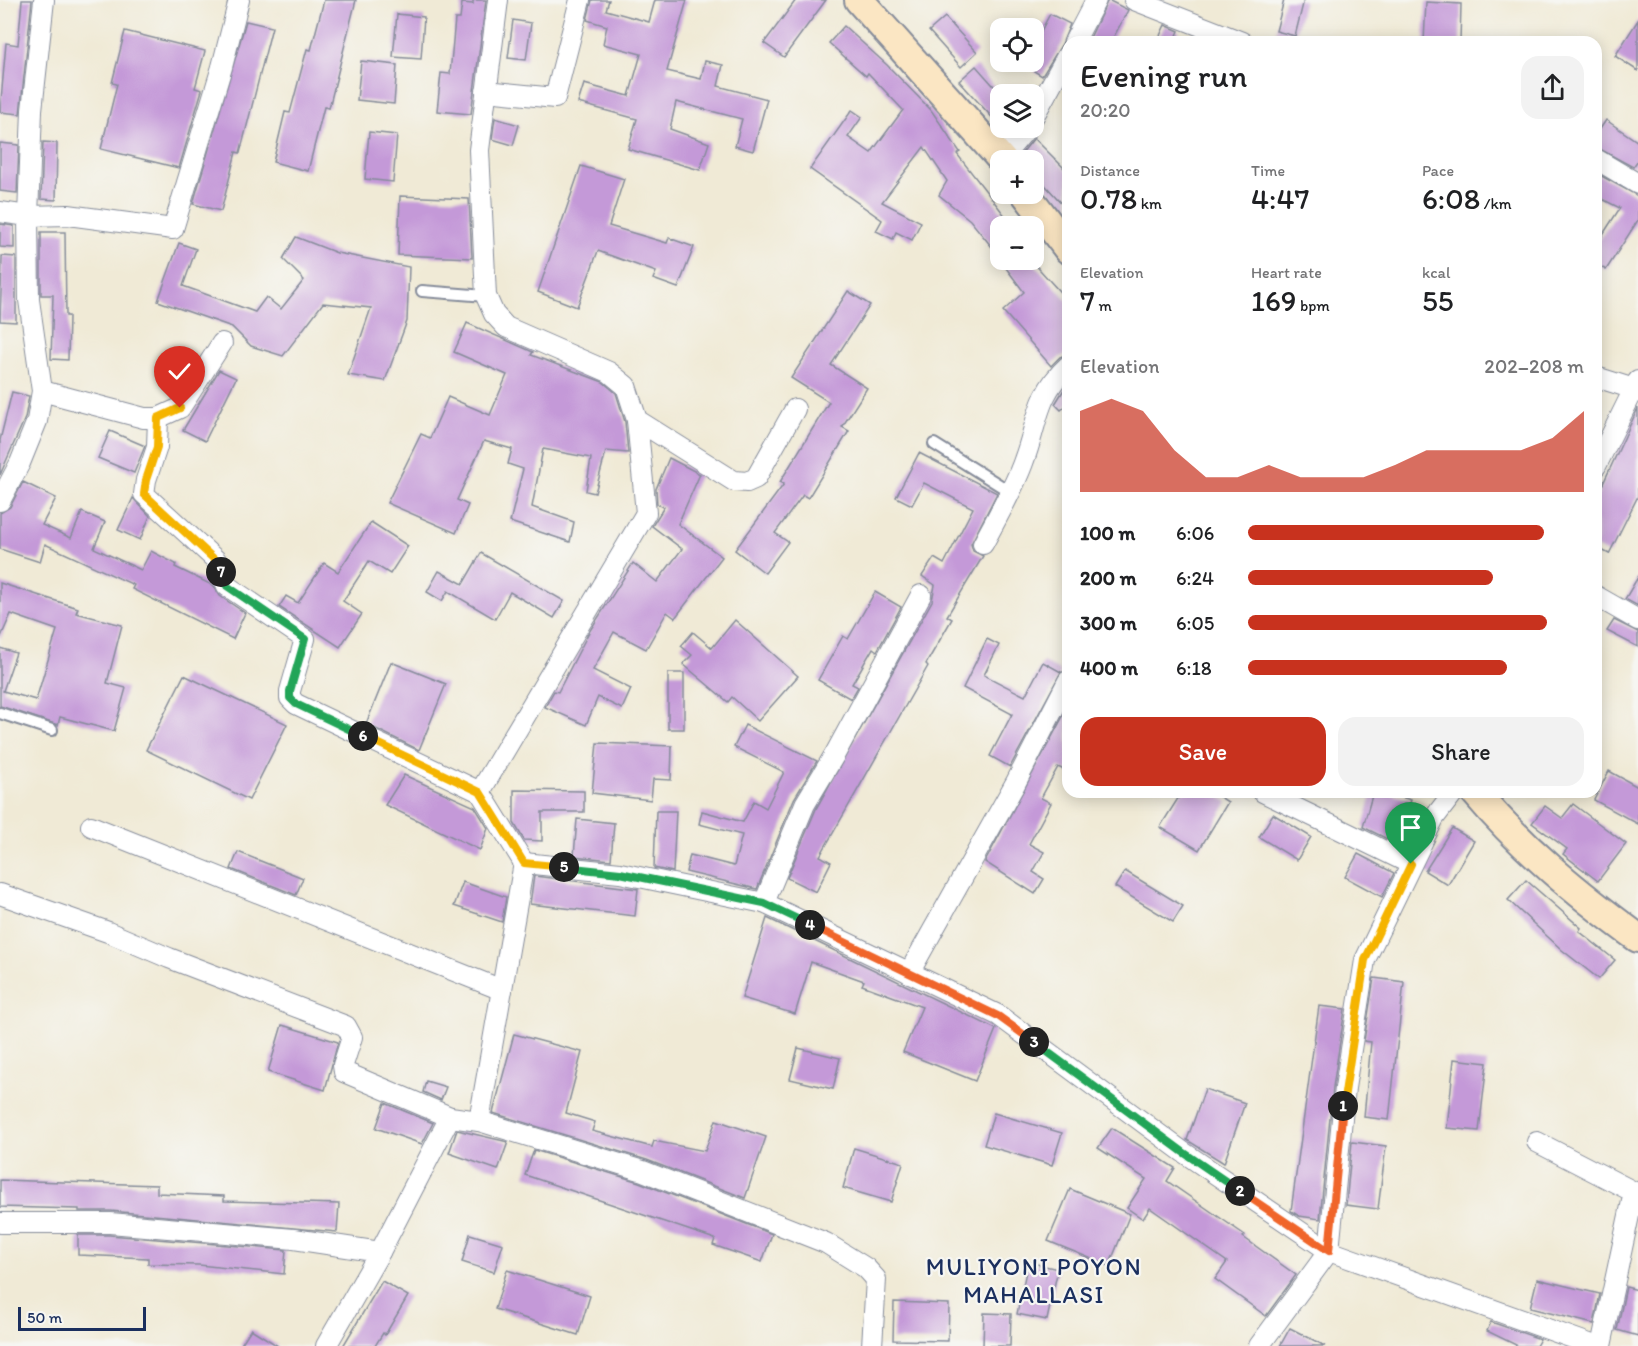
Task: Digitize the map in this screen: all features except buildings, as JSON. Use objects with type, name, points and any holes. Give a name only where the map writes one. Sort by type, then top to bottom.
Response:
[{"type":"main road","points":[[858,0],[992,150]]},
{"type":"main road","points":[[1034,204],[1062,241]]},
{"type":"main road","points":[[1480,798],[1508,831],[1571,889],[1638,938]]},
{"type":"street","points":[[0,501],[20,463],[37,421],[42,391],[29,300],[28,216],[32,110],[44,0]]},
{"type":"street","points":[[0,212],[28,216],[77,216],[173,230],[222,67],[238,0]]},
{"type":"street","points":[[480,792],[646,513],[638,420],[626,386],[609,372],[506,327],[494,314],[486,296],[479,150],[498,0]]},
{"type":"street","points":[[486,91],[555,98],[580,0]]},
{"type":"street","points":[[1077,36],[1096,0]]},
{"type":"street","points":[[1134,0],[1227,36]]},
{"type":"street","points":[[1044,98],[1062,65]]},
{"type":"street","points":[[1009,150],[1019,138]]},
{"type":"street","points":[[1602,163],[1638,184]]},
{"type":"street","points":[[42,391],[144,418],[158,418],[180,408],[222,343]]},
{"type":"street","points":[[983,544],[1024,461],[1039,405],[1053,380],[1062,372]]},
{"type":"street","points":[[1602,378],[1636,385],[1602,454]]},
{"type":"street","points":[[638,420],[734,481],[747,482],[756,478],[795,409]]},
{"type":"street","points":[[158,418],[157,447],[146,480],[144,494],[216,561],[227,586],[305,639],[290,698],[296,704],[480,792],[524,863],[479,1121]]},
{"type":"street","points":[[764,903],[805,804],[835,754],[921,595]]},
{"type":"street","points":[[1602,600],[1638,621]]},
{"type":"street","points":[[909,973],[1015,784],[1062,693]]},
{"type":"street","points":[[1275,798],[1411,864]]},
{"type":"street","points":[[1259,1346],[1329,1251],[1345,1088],[1365,960],[1434,818],[1449,798]]},
{"type":"street","points":[[91,826],[501,990]]},
{"type":"street","points":[[524,863],[620,873],[764,903],[998,1016],[1183,1152],[1329,1251],[1549,1337],[1595,1346]]},
{"type":"street","points":[[0,894],[108,932],[346,1026],[352,1037],[343,1065],[346,1074],[450,1117],[479,1121],[643,1171],[826,1243],[866,1268],[876,1279],[872,1346]]},
{"type":"street","points":[[326,1346],[380,1252],[450,1117]]},
{"type":"street","points":[[1537,1142],[1636,1192],[1601,1346]]},
{"type":"street","points":[[0,1223],[110,1223],[294,1239],[380,1252]]},
{"type":"lane","points":[[422,291],[486,296]]},
{"type":"lane","points":[[934,444],[1009,491]]},
{"type":"lane","points":[[0,713],[52,730]]},
{"type":"district","name":"MULIYONI POYON MAHALLASI","points":[[1034,1280]]},
{"type":"route","points":[[180,408],[158,418],[157,447],[146,480],[144,494],[216,561],[227,586],[305,639],[290,691],[290,698],[296,704],[480,792],[524,863],[620,873],[764,903],[998,1016],[1183,1152],[1329,1251],[1345,1088],[1365,960],[1411,864]]}]
